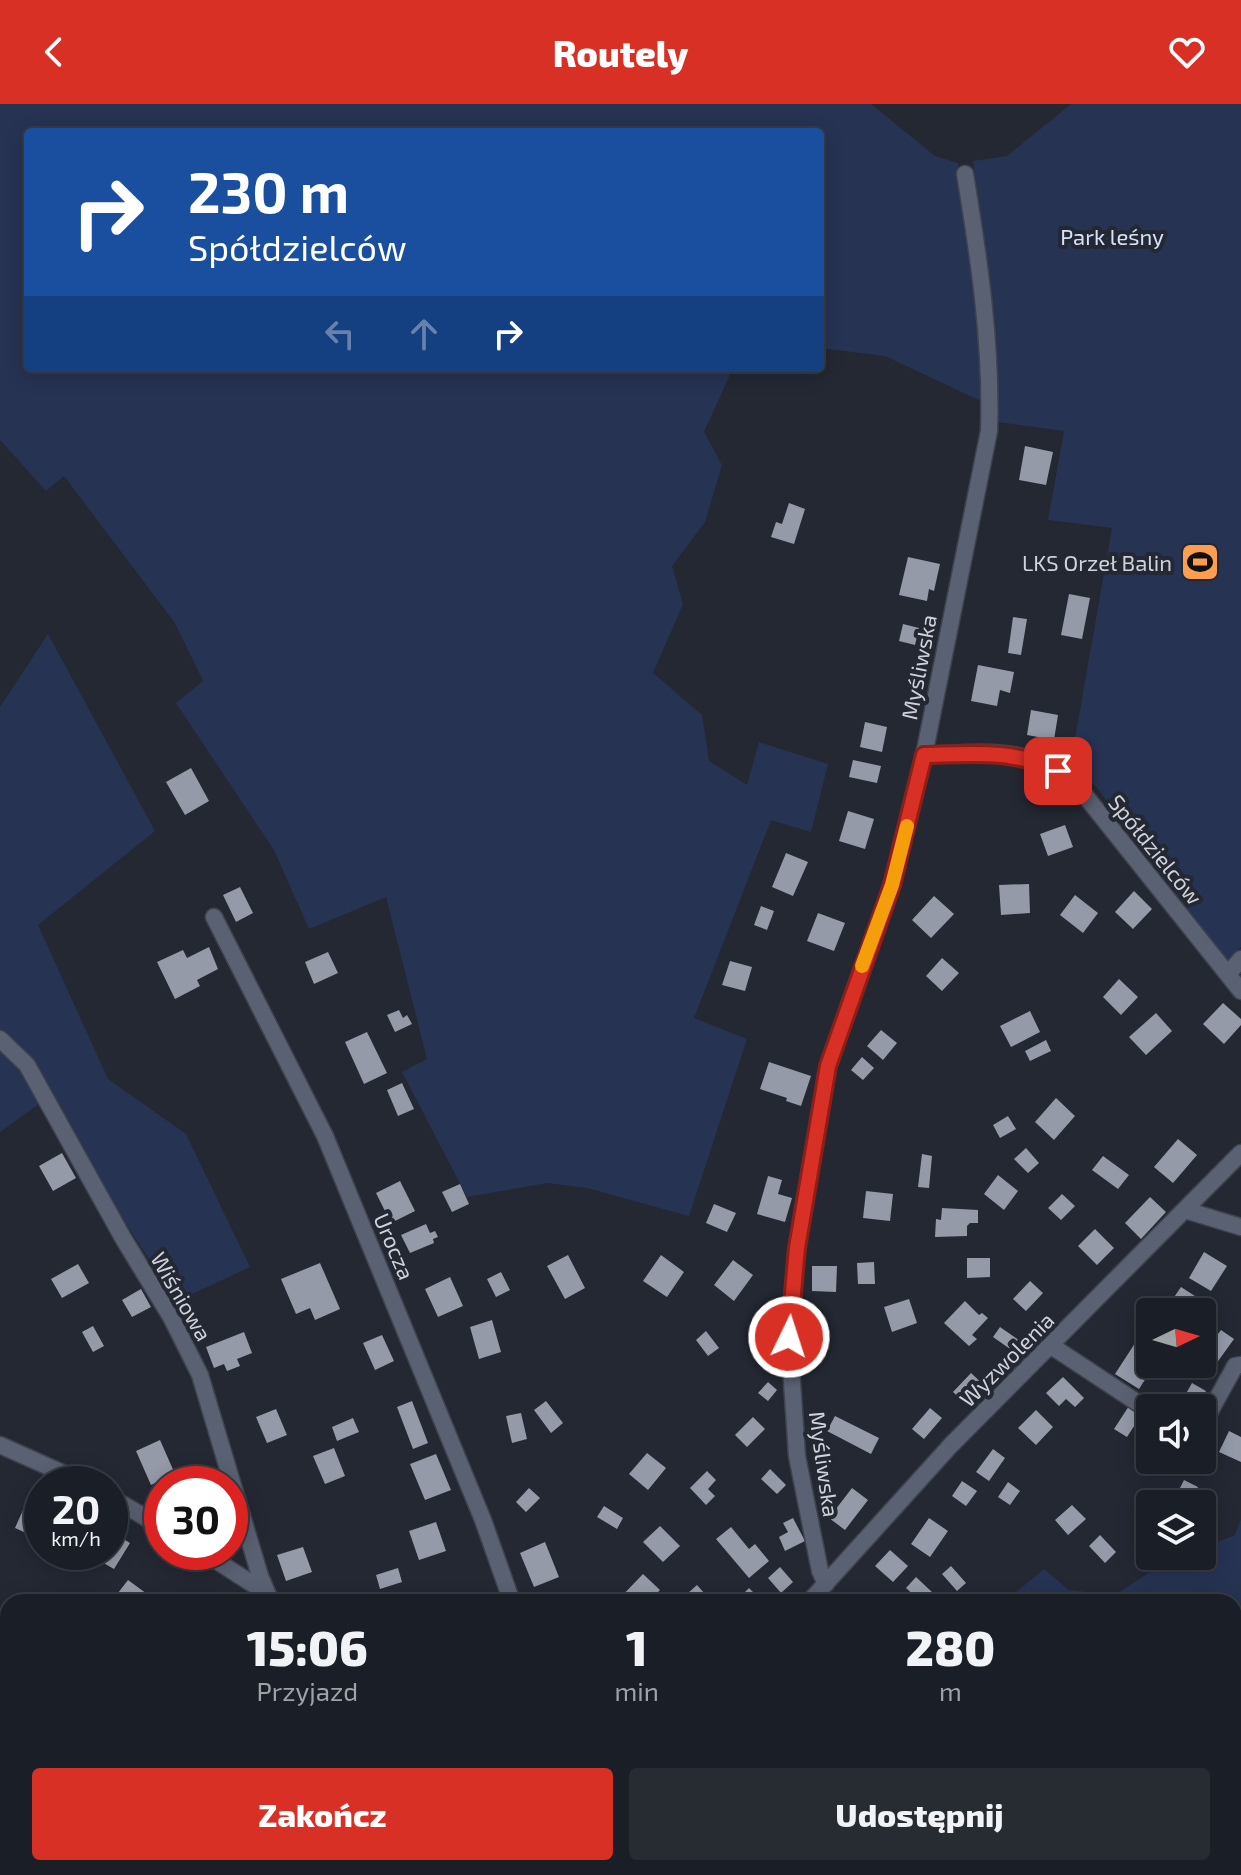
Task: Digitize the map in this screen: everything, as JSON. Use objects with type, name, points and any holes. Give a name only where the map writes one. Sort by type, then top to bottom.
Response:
[{"type":"street","name":"Myśliwska","points":[[826,1584],[820,1571],[797,1456],[789,1337],[797,1248],[828,1066],[892,885],[924,755],[989,431],[989,378],[978,253],[965,174]]},
{"type":"street","name":"Spółdzielców","points":[[924,755],[1014,755],[1036,760],[1058,771],[1079,788],[1241,991]]},
{"type":"street","name":"Urocza","points":[[214,917],[325,1136],[483,1520],[509,1594]]},
{"type":"street","points":[[1228,974],[1241,959]]},
{"type":"street","name":"Wiśniowa","points":[[0,1039],[27,1065],[123,1238],[171,1317],[200,1375],[267,1594]]},
{"type":"street","name":"Wyzwolenia","points":[[817,1594],[951,1445],[1241,1153]]},
{"type":"street","points":[[1185,1210],[1241,1227]]},
{"type":"street","points":[[1050,1345],[1136,1402]]},
{"type":"street","points":[[1216,1405],[1235,1366],[1241,1365]]},
{"type":"street","points":[[0,1445],[47,1466]]},
{"type":"street","points":[[229,1570],[264,1594]]},
{"type":"green space","points":[[0,104],[871,104],[935,156],[958,163],[975,298],[983,402],[885,356],[824,348],[824,128],[24,128],[24,372],[731,372],[704,432],[722,465],[705,522],[672,566],[683,604],[653,673],[702,715],[709,761],[747,785],[759,742],[828,764],[811,832],[771,820],[694,1018],[747,1039],[689,1216],[587,1188],[547,1183],[467,1197],[402,1072],[427,1059],[386,897],[309,929],[274,850],[176,703],[203,681],[175,623],[64,476],[46,491],[0,440]]},
{"type":"green space","name":"Park leśny","points":[[1071,104],[1241,104],[1241,947],[1226,961],[1098,789],[1071,761],[1112,528],[1048,520],[1064,431],[997,422],[991,297],[973,161],[1007,156]]},
{"type":"green space","points":[[48,634],[155,831],[38,925],[108,1079],[186,1134],[250,1267],[177,1301],[92,1173],[50,1096],[0,1132],[0,707]]},
{"type":"green space","points":[[1241,1519],[1241,1594],[1117,1594],[1153,1570],[1216,1570],[1216,1542],[1235,1535]]},
{"type":"green space","points":[[1044,1569],[1069,1590],[1106,1594],[1014,1594]]},
{"type":"building","points":[[1025,446],[1053,452],[1046,485],[1019,480]]},
{"type":"building","points":[[789,503],[805,509],[794,544],[771,537],[776,522],[782,524]]},
{"type":"building","points":[[908,557],[940,564],[934,591],[929,589],[927,601],[899,595]]},
{"type":"building","points":[[1069,594],[1090,598],[1082,639],[1061,635]]},
{"type":"building","points":[[1013,617],[1027,619],[1021,655],[1008,653]]},
{"type":"building","points":[[903,624],[919,628],[915,645],[899,641]]},
{"type":"building","points":[[978,665],[1014,672],[1010,693],[1000,690],[997,706],[971,701]]},
{"type":"building","points":[[1031,710],[1058,715],[1054,740],[1027,735]]},
{"type":"building","points":[[865,722],[887,727],[882,752],[860,747]]},
{"type":"building","points":[[853,760],[881,766],[877,783],[849,777]]},
{"type":"building","points":[[191,768],[209,801],[185,815],[166,782]]},
{"type":"building","points":[[848,811],[874,819],[865,849],[839,841]]},
{"type":"building","points":[[1065,825],[1073,847],[1048,856],[1040,834]]},
{"type":"building","points":[[786,853],[808,862],[793,896],[772,887]]},
{"type":"building","points":[[1029,884],[1030,913],[1001,915],[999,885]]},
{"type":"building","points":[[240,887],[253,913],[236,922],[223,895]]},
{"type":"building","points":[[1134,891],[1152,909],[1133,929],[1115,912]]},
{"type":"building","points":[[1075,895],[1098,913],[1083,933],[1060,915]]},
{"type":"building","points":[[934,896],[954,914],[931,938],[912,920]]},
{"type":"building","points":[[761,906],[774,911],[767,930],[754,925]]},
{"type":"building","points":[[818,913],[845,923],[834,951],[807,941]]},
{"type":"building","points":[[209,947],[218,969],[197,980],[200,986],[175,999],[157,962],[183,950],[187,958]]},
{"type":"building","points":[[328,952],[338,973],[314,984],[305,962]]},
{"type":"building","points":[[942,958],[959,973],[942,991],[926,976]]},
{"type":"building","points":[[730,961],[752,967],[745,991],[722,985]]},
{"type":"building","points":[[1119,979],[1138,997],[1121,1015],[1103,997]]},
{"type":"building","points":[[1223,1003],[1241,1019],[1241,1025],[1224,1044],[1203,1024]]},
{"type":"building","points":[[399,1010],[403,1018],[407,1015],[412,1024],[395,1032],[387,1015]]},
{"type":"building","points":[[1030,1011],[1040,1032],[1011,1047],[1000,1026]]},
{"type":"building","points":[[1156,1013],[1172,1031],[1146,1055],[1129,1037]]},
{"type":"building","points":[[881,1030],[897,1043],[883,1060],[867,1046]]},
{"type":"building","points":[[367,1032],[387,1073],[364,1084],[345,1042]]},
{"type":"building","points":[[1046,1040],[1051,1051],[1030,1061],[1025,1051]]},
{"type":"building","points":[[862,1057],[874,1068],[863,1080],[851,1070]]},
{"type":"building","points":[[769,1062],[811,1076],[801,1106],[760,1089]]},
{"type":"building","points":[[402,1083],[414,1109],[398,1116],[387,1090]]},
{"type":"building","points":[[1056,1098],[1075,1116],[1054,1140],[1035,1122]]},
{"type":"building","points":[[1008,1116],[1016,1129],[1000,1138],[993,1125]]},
{"type":"building","points":[[1178,1139],[1197,1155],[1173,1183],[1154,1167]]},
{"type":"building","points":[[1026,1148],[1039,1163],[1028,1173],[1014,1159]]},
{"type":"building","points":[[62,1153],[76,1178],[53,1191],[39,1166]]},
{"type":"building","points":[[922,1154],[932,1156],[929,1188],[918,1187]]},
{"type":"building","points":[[1103,1156],[1129,1175],[1118,1189],[1092,1170]]},
{"type":"building","points":[[998,1175],[1018,1191],[1004,1210],[984,1194]]},
{"type":"building","points":[[768,1176],[782,1180],[778,1194],[792,1198],[785,1222],[757,1214]]},
{"type":"building","points":[[400,1181],[415,1211],[391,1223],[376,1193]]},
{"type":"building","points":[[460,1184],[469,1204],[452,1212],[442,1192]]},
{"type":"building","points":[[866,1191],[893,1194],[890,1221],[863,1218]]},
{"type":"building","points":[[1062,1194],[1075,1206],[1061,1220],[1048,1208]]},
{"type":"building","points":[[1150,1197],[1166,1212],[1141,1239],[1125,1223]]},
{"type":"building","points":[[714,1204],[736,1213],[727,1232],[706,1223]]},
{"type":"building","points":[[942,1208],[978,1210],[978,1223],[967,1226],[967,1236],[935,1237],[936,1219],[941,1220]]},
{"type":"building","points":[[426,1224],[430,1233],[435,1231],[438,1237],[433,1239],[434,1243],[410,1253],[401,1235]]},
{"type":"building","points":[[1095,1229],[1114,1248],[1097,1265],[1078,1246]]},
{"type":"building","points":[[1204,1252],[1227,1266],[1211,1291],[1189,1278]]},
{"type":"building","points":[[568,1255],[585,1288],[565,1299],[547,1266]]},
{"type":"building","points":[[661,1255],[684,1272],[667,1297],[643,1281]]},
{"type":"building","points":[[967,1258],[990,1258],[990,1277],[967,1278]]},
{"type":"building","points":[[733,1260],[753,1275],[734,1301],[714,1285]]},
{"type":"building","points":[[874,1262],[875,1284],[858,1284],[857,1263]]},
{"type":"building","points":[[320,1263],[340,1309],[315,1320],[310,1308],[296,1314],[281,1279]]},
{"type":"building","points":[[78,1264],[89,1283],[62,1298],[51,1279]]},
{"type":"building","points":[[812,1266],[837,1266],[836,1292],[812,1291]]},
{"type":"building","points":[[501,1272],[510,1290],[496,1297],[487,1279]]},
{"type":"building","points":[[450,1277],[463,1306],[438,1317],[425,1289]]},
{"type":"building","points":[[1030,1281],[1043,1293],[1026,1311],[1013,1299]]},
{"type":"building","points":[[1181,1287],[1198,1298],[1174,1298]]},
{"type":"building","points":[[141,1289],[151,1307],[132,1317],[122,1300]]},
{"type":"building","points":[[909,1299],[917,1323],[892,1332],[884,1307]]},
{"type":"building","points":[[965,1301],[979,1315],[982,1313],[988,1318],[972,1335],[977,1339],[969,1346],[944,1323]]},
{"type":"building","points":[[492,1320],[501,1352],[479,1359],[470,1327]]},
{"type":"building","points":[[93,1326],[104,1346],[93,1352],[82,1332]]},
{"type":"building","points":[[1000,1327],[1020,1341],[1013,1351],[993,1337]]},
{"type":"building","points":[[1221,1330],[1234,1339],[1216,1364],[1216,1337]]},
{"type":"building","points":[[706,1331],[719,1348],[708,1356],[696,1340]]},
{"type":"building","points":[[244,1332],[252,1353],[237,1359],[240,1366],[227,1371],[224,1364],[214,1368],[206,1347]]},
{"type":"building","points":[[382,1335],[394,1361],[375,1370],[363,1343]]},
{"type":"building","points":[[1136,1342],[1136,1378],[1146,1378],[1139,1389],[1115,1374]]},
{"type":"building","points":[[971,1373],[986,1387],[968,1406],[953,1392]]},
{"type":"building","points":[[1063,1377],[1084,1398],[1075,1407],[1066,1399],[1059,1406],[1046,1393]]},
{"type":"building","points":[[768,1382],[777,1390],[768,1401],[758,1393]]},
{"type":"building","points":[[1192,1383],[1206,1391],[1204,1394],[1186,1394]]},
{"type":"building","points":[[412,1401],[428,1443],[413,1449],[397,1407]]},
{"type":"building","points":[[546,1401],[563,1423],[551,1433],[534,1410]]},
{"type":"building","points":[[1129,1406],[1136,1410],[1136,1423],[1127,1437],[1114,1429]]},
{"type":"building","points":[[930,1408],[942,1418],[924,1439],[912,1429]]},
{"type":"building","points":[[276,1409],[287,1435],[267,1443],[256,1417]]},
{"type":"building","points":[[1036,1410],[1053,1427],[1036,1445],[1018,1428]]},
{"type":"building","points":[[521,1413],[527,1439],[512,1443],[506,1416]]},
{"type":"building","points":[[835,1416],[879,1438],[871,1454],[827,1431]]},
{"type":"building","points":[[753,1417],[765,1429],[747,1447],[735,1435]]},
{"type":"building","points":[[353,1418],[359,1432],[337,1441],[332,1427]]},
{"type":"building","points":[[1229,1431],[1241,1437],[1241,1462],[1219,1452]]},
{"type":"building","points":[[160,1440],[171,1466],[144,1466],[144,1469],[136,1451]]},
{"type":"building","points":[[334,1448],[345,1476],[325,1484],[313,1456]]},
{"type":"building","points":[[993,1449],[1005,1458],[989,1481],[976,1472]]},
{"type":"building","points":[[647,1453],[666,1468],[648,1490],[629,1474]]},
{"type":"building","points":[[436,1454],[451,1490],[425,1500],[410,1464]]},
{"type":"building","points":[[770,1469],[786,1485],[777,1494],[761,1479]]},
{"type":"building","points":[[707,1471],[716,1480],[708,1489],[715,1496],[706,1505],[690,1488]]},
{"type":"building","points":[[1184,1480],[1198,1487],[1197,1490],[1179,1490]]},
{"type":"building","points":[[962,1481],[977,1491],[966,1506],[952,1496]]},
{"type":"building","points":[[1008,1482],[1020,1491],[1010,1505],[998,1497]]},
{"type":"building","points":[[529,1488],[540,1498],[526,1512],[516,1502]]},
{"type":"building","points":[[852,1488],[868,1500],[845,1530],[829,1518]]},
{"type":"building","points":[[1072,1505],[1086,1519],[1068,1535],[1055,1520]]},
{"type":"building","points":[[604,1506],[623,1518],[617,1529],[597,1517]]},
{"type":"building","points":[[24,1508],[24,1532],[15,1528]]},
{"type":"building","points":[[793,1518],[805,1541],[785,1551],[779,1537],[788,1532],[783,1523]]},
{"type":"building","points":[[929,1518],[948,1531],[930,1557],[911,1544]]},
{"type":"building","points":[[436,1522],[446,1551],[419,1560],[409,1531]]},
{"type":"building","points":[[660,1526],[680,1546],[663,1562],[643,1542]]},
{"type":"building","points":[[731,1527],[749,1549],[755,1544],[769,1561],[749,1578],[716,1539]]},
{"type":"building","points":[[1100,1535],[1116,1552],[1105,1563],[1089,1546]]},
{"type":"building","points":[[545,1542],[559,1577],[534,1587],[520,1553]]},
{"type":"building","points":[[303,1547],[312,1572],[286,1581],[277,1555]]},
{"type":"building","points":[[890,1550],[908,1566],[893,1582],[875,1566]]},
{"type":"building","points":[[951,1566],[966,1583],[957,1591],[942,1574]]},
{"type":"building","points":[[780,1567],[793,1582],[781,1593],[768,1578]]},
{"type":"building","points":[[398,1568],[402,1582],[380,1589],[376,1575]]},
{"type":"building","points":[[643,1574],[660,1590],[656,1594],[624,1594]]},
{"type":"building","points":[[916,1577],[933,1593],[912,1594],[906,1588]]},
{"type":"building","points":[[128,1580],[147,1594],[117,1594]]},
{"type":"building","points":[[697,1585],[705,1594],[687,1594]]},
{"type":"slow traffic","points":[[862,966],[892,885],[907,826]]},
{"type":"place","name":"LKS Orzeł Balin","points":[[1200,562]]},
{"type":"route","points":[[789,1337],[797,1248],[828,1066],[892,885],[924,755],[1014,755],[1036,760],[1058,771]]}]
